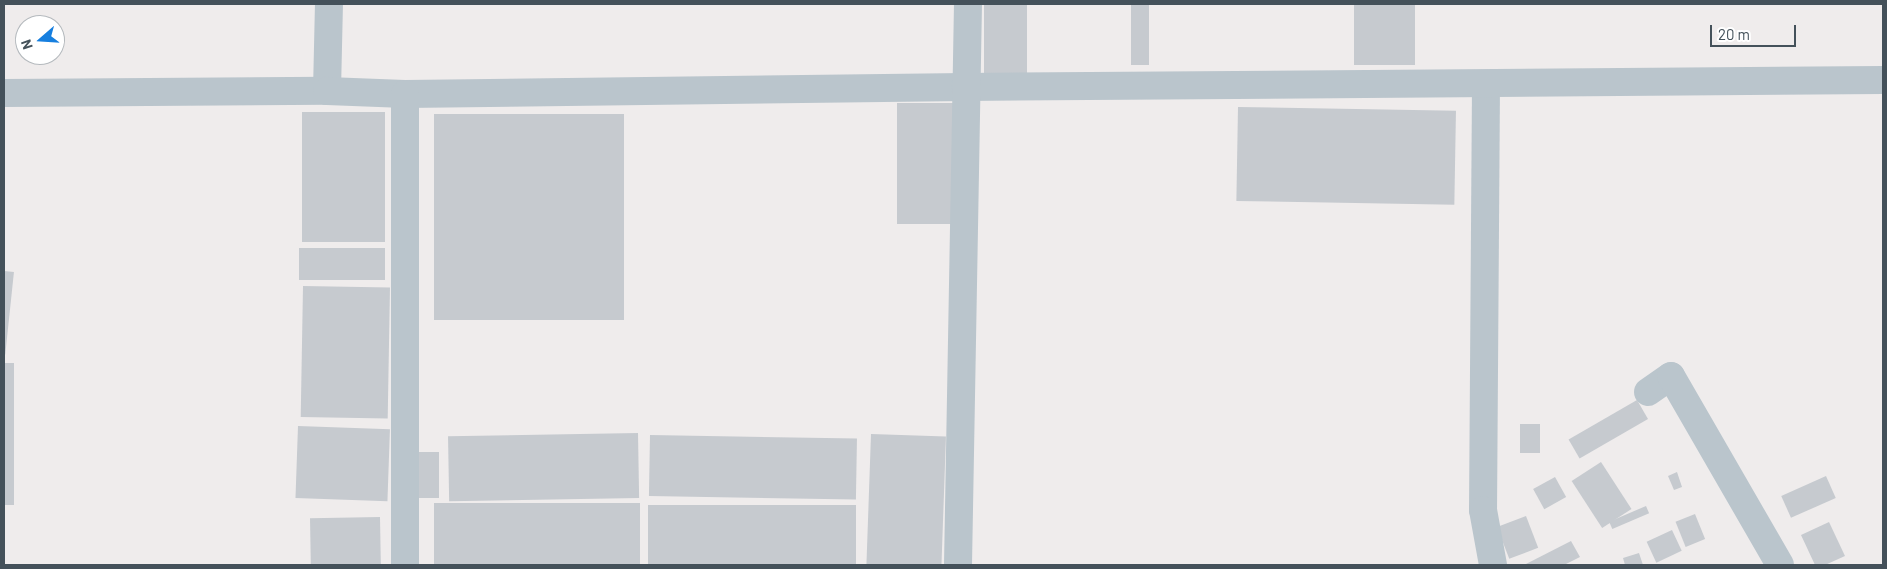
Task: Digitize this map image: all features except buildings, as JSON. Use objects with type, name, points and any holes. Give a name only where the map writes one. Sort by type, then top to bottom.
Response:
[{"type":"street","points":[[327,91],[329,4]]},
{"type":"street","points":[[958,565],[965,87],[968,4]]},
{"type":"street","points":[[4,93],[327,91],[405,94],[965,87],[1883,80]]},
{"type":"street","points":[[1486,84],[1483,510],[1493,565]]},
{"type":"street","points":[[405,94],[405,565]]},
{"type":"street","points":[[1648,392],[1671,376],[1780,565]]}]
